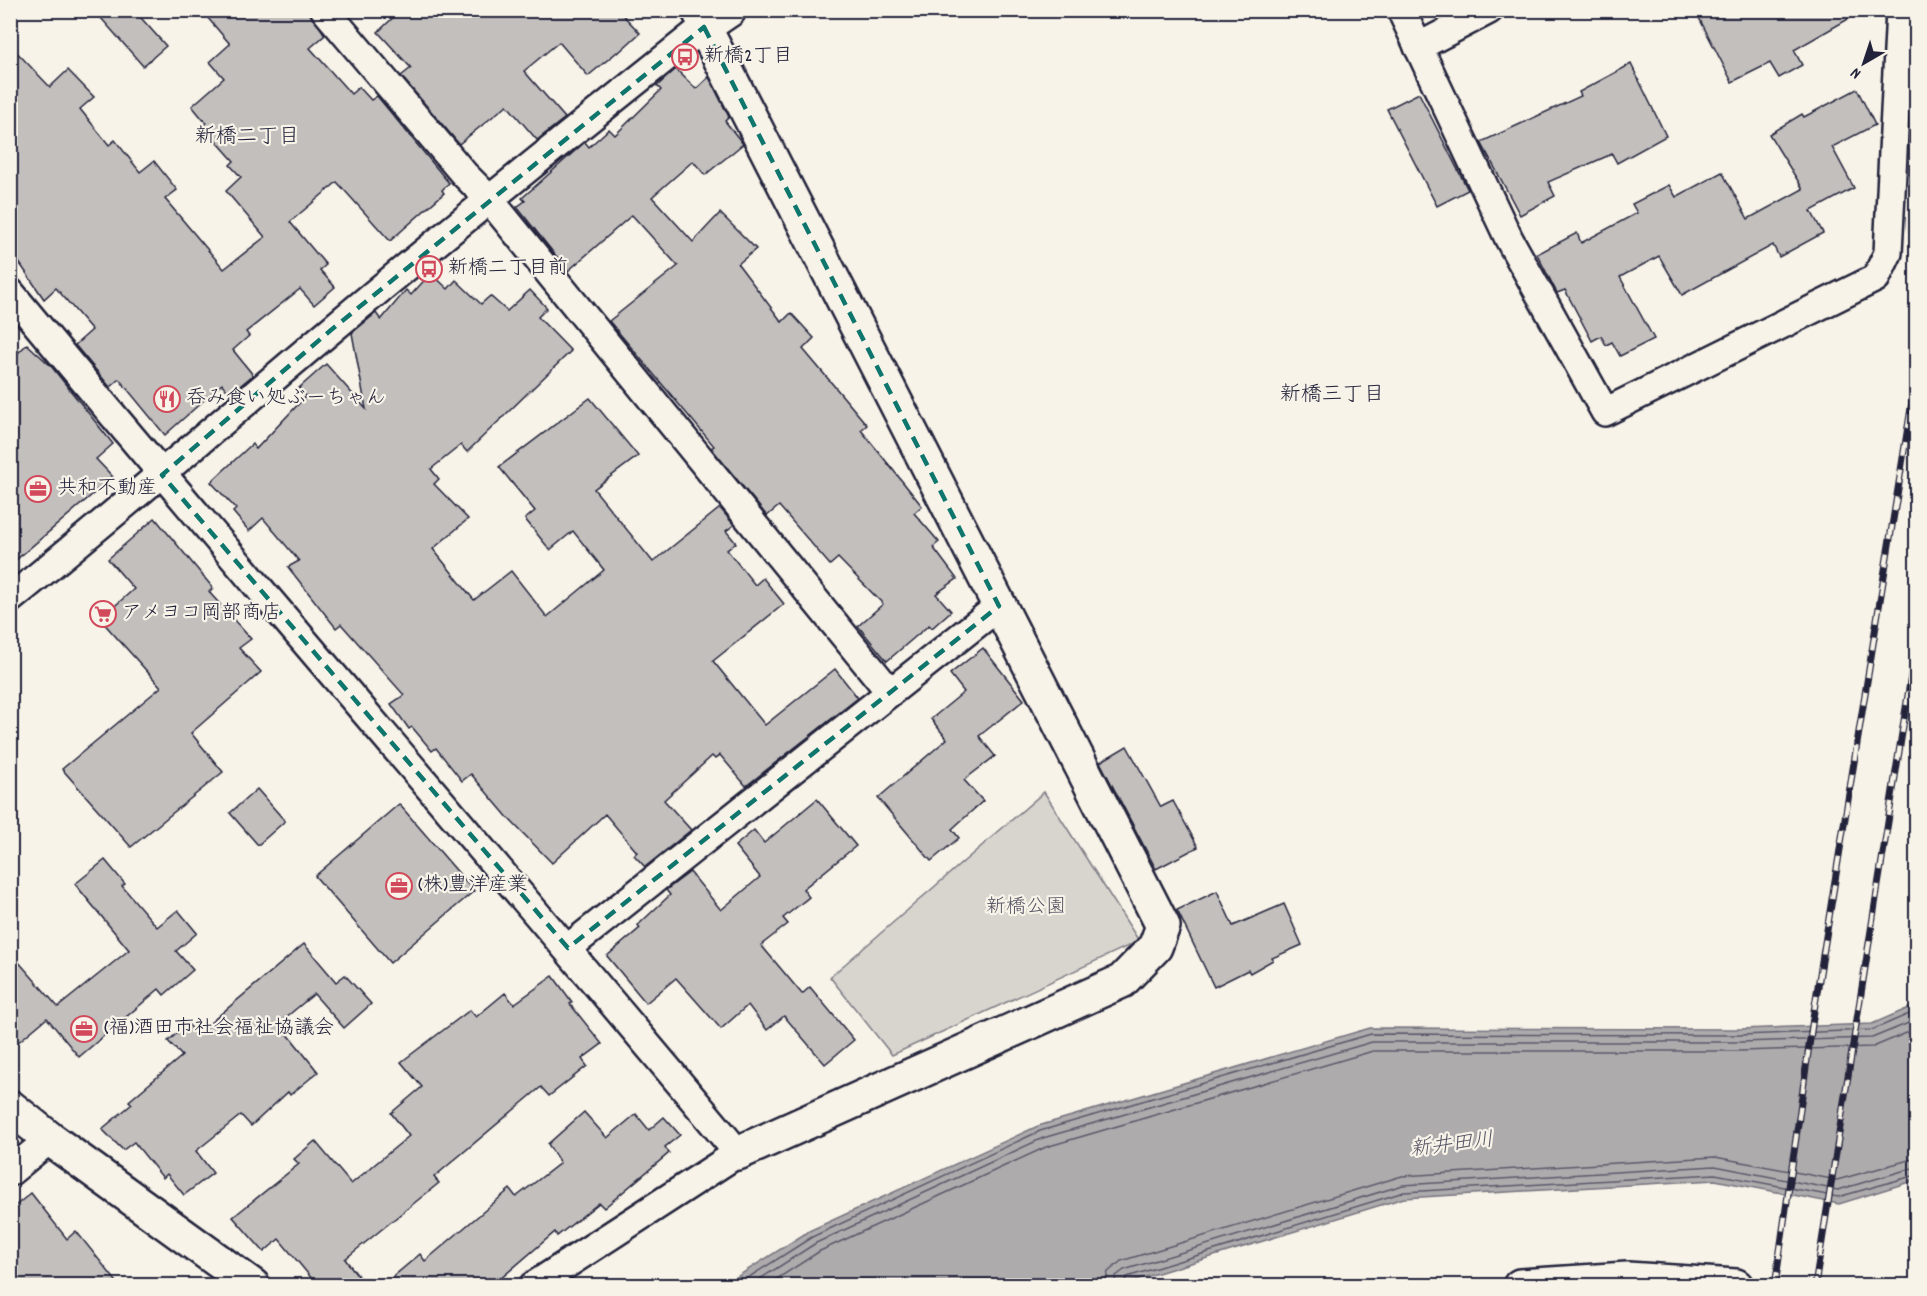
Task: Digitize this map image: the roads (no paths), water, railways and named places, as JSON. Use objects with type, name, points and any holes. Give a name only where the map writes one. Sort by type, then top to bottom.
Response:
[{"type":"street","points":[[325,10],[464,174],[489,199],[890,692]]},
{"type":"street","points":[[1401,10],[1509,239],[1605,412],[1876,278],[1887,253],[1900,10]]},
{"type":"street","points":[[1418,47],[1489,10]]},
{"type":"street","points":[[10,599],[162,475],[331,330],[709,16],[999,606],[1163,926],[1155,947],[1122,981],[738,1153],[533,1286]]},
{"type":"street","points":[[10,292],[162,475],[568,948],[738,1153]]},
{"type":"street","points":[[568,948],[999,606]]},
{"type":"street","points":[[10,1107],[50,1139],[253,1286]]},
{"type":"street","points":[[10,1172],[50,1139]]},
{"type":"street","points":[[1520,1286],[1627,1279],[1730,1285]]},
{"type":"water","name":"新井田川","points":[[1916,1005],[1916,1180],[1839,1204],[1715,1180],[1404,1198],[1119,1285],[724,1285],[809,1231],[1038,1126],[1370,1028],[1741,1029],[1872,1024]]},
{"type":"railway","points":[[1775,1286],[1814,1011],[1916,377]]},
{"type":"railway","points":[[1815,1286],[1916,644]]},
{"type":"place","name":"新橋2丁目","points":[[685,57]]},
{"type":"place","name":"新橋二丁目前","points":[[429,269]]},
{"type":"place","name":"呑み食い処ぶーちゃん","points":[[167,399]]},
{"type":"place","name":"共和不動産","points":[[38,489]]},
{"type":"place","name":"アメヨコ岡部商店","points":[[103,614]]},
{"type":"place","name":"(株)豊洋産業","points":[[399,886]]},
{"type":"place","name":"(福)酒田市社会福祉協議会","points":[[84,1029]]},
{"type":"district","name":"新橋二丁目","points":[[247,138]]},
{"type":"district","name":"新橋三丁目","points":[[1332,396]]},
{"type":"park label","name":"新橋公園","points":[[1026,908]]}]
